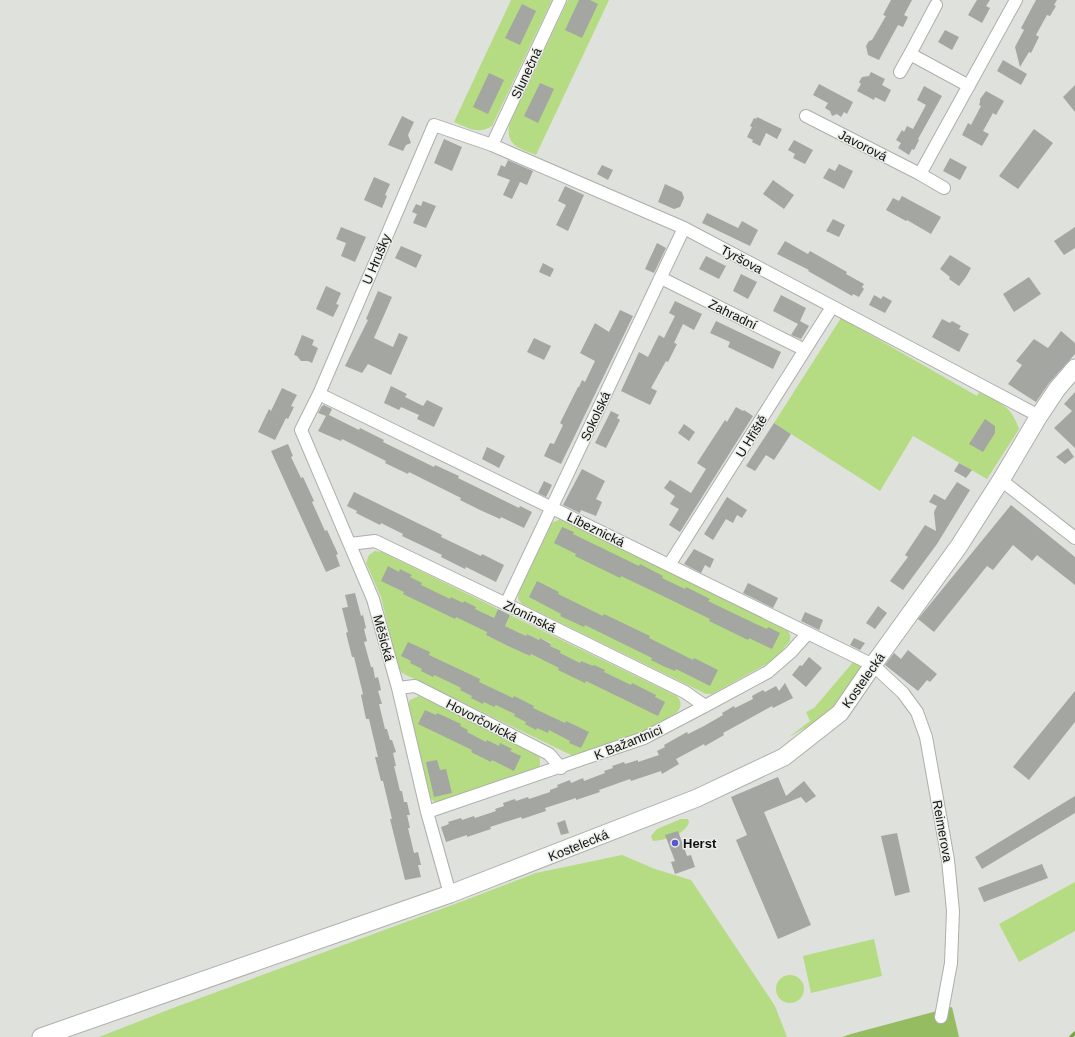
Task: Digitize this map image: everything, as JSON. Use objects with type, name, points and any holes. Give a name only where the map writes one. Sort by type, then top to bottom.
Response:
[{"type":"main road","name":"Kostelecká","points":[[41,1037],[450,894],[697,798],[784,757],[840,713],[959,546],[1039,416],[1057,389],[1075,368]]},
{"type":"street","name":"Slunečná","points":[[492,145],[560,0]]},
{"type":"street","points":[[920,174],[1016,0]]},
{"type":"street","points":[[900,72],[936,5]]},
{"type":"street","points":[[910,54],[969,86]]},
{"type":"street","name":"Javorová","points":[[806,116],[920,174],[944,188]]},
{"type":"street","name":"Tyršova","points":[[434,125],[492,145],[684,228],[1039,416]]},
{"type":"street","name":"U Hrušky","points":[[319,394],[434,125]]},
{"type":"street","name":"Sokolská","points":[[506,604],[684,228]]},
{"type":"street","name":"Zahradní","points":[[661,278],[805,350]]},
{"type":"street","name":"U Hřiště","points":[[669,565],[832,307]]},
{"type":"street","name":"Líbeznická","points":[[319,394],[873,665]]},
{"type":"street","name":"Měšická","points":[[319,394],[301,430],[373,599],[398,688],[427,812],[450,894]]},
{"type":"street","points":[[1001,480],[1075,538]]},
{"type":"street","name":"Zlonínská","points":[[350,544],[375,541],[685,692],[705,706]]},
{"type":"street","name":"K Bažantnici","points":[[427,812],[561,768],[644,738],[768,672],[791,652],[808,633]]},
{"type":"street","name":"Reimerova","points":[[873,665],[903,693],[912,705],[917,712],[926,737],[948,860],[953,912],[952,963],[941,1016]]},
{"type":"street","name":"Hovorčovická","points":[[398,688],[415,686],[549,754],[561,768]]},
{"type":"green space","points":[[511,0],[552,0],[492,126],[487,129],[473,130],[454,122]]},
{"type":"green space","points":[[568,0],[609,0],[536,155],[519,148],[512,142],[510,138],[509,125]]},
{"type":"green space","points":[[841,318],[977,396],[979,392],[999,402],[1008,410],[1016,421],[1019,429],[987,479],[913,436],[880,491],[774,423]]},
{"type":"green space","points":[[560,519],[566,520],[784,627],[789,633],[790,641],[774,660],[712,694],[706,694],[522,604],[518,599],[519,592],[552,523]]},
{"type":"green space","points":[[375,551],[382,552],[498,609],[486,635],[530,656],[531,654],[554,665],[561,651],[550,646],[551,643],[540,638],[539,640],[527,634],[526,636],[505,626],[510,615],[677,696],[680,700],[679,709],[676,713],[635,736],[577,756],[571,755],[402,673],[398,667],[381,597],[366,563],[369,555]]},
{"type":"green space","points":[[854,661],[866,667],[825,717],[789,737],[810,721],[806,712],[814,708]]},
{"type":"green space","points":[[419,696],[537,753],[540,759],[540,765],[537,770],[436,803],[430,798],[408,705],[410,700]]},
{"type":"green space","points":[[681,819],[688,819],[689,822],[687,827],[674,836],[653,841],[651,836],[657,829]]},
{"type":"green space","points":[[622,855],[655,869],[691,880],[775,1006],[787,1037],[99,1037],[536,873]]},
{"type":"green space","points":[[1075,882],[1075,931],[1019,962],[999,924]]},
{"type":"green space","points":[[874,939],[882,976],[811,993],[803,956]]},
{"type":"green space","points":[[790,975],[796,976],[800,979],[803,983],[803,995],[800,999],[796,1002],[790,1003],[784,1002],[780,999],[777,995],[776,989],[777,983],[780,979],[784,976]]},
{"type":"green space","points":[[952,1007],[959,1037],[842,1037],[851,1034]]},
{"type":"building","points":[[579,0],[590,0],[598,4],[582,38],[565,30]]},
{"type":"building","points":[[891,0],[912,0],[904,15],[908,17],[903,27],[898,25],[879,60],[868,55],[866,46],[869,41],[872,40],[886,16],[883,15]]},
{"type":"building","points":[[977,0],[990,0],[986,6],[990,8],[982,23],[968,15]]},
{"type":"building","points":[[1036,0],[1057,0],[1054,5],[1056,6],[1050,16],[1047,15],[1036,35],[1039,37],[1031,53],[1029,52],[1020,67],[1015,47],[1024,30],[1021,28]]},
{"type":"building","points":[[522,4],[536,11],[520,45],[505,38]]},
{"type":"building","points":[[945,30],[959,37],[952,50],[938,42]]},
{"type":"building","points":[[1003,60],[1027,74],[1021,85],[997,71]]},
{"type":"building","points":[[871,72],[885,79],[882,85],[891,90],[885,102],[875,97],[874,100],[857,91],[861,84],[859,82],[862,77],[869,76]]},
{"type":"building","points":[[489,73],[504,80],[488,114],[473,107]]},
{"type":"building","points":[[540,83],[554,89],[538,123],[524,116]]},
{"type":"building","points":[[819,84],[853,102],[847,114],[844,112],[841,117],[837,114],[832,116],[830,111],[825,108],[828,103],[813,95]]},
{"type":"building","points":[[1075,85],[1075,112],[1063,97]]},
{"type":"building","points":[[924,86],[942,96],[918,139],[919,140],[914,150],[912,149],[909,155],[898,148],[901,143],[896,140],[902,130],[904,132],[907,126],[913,129],[926,105],[917,100]]},
{"type":"building","points":[[986,91],[1004,101],[996,115],[993,113],[983,131],[989,134],[982,146],[962,135],[968,123],[971,125],[981,106],[979,105],[980,99]]},
{"type":"building","points":[[402,116],[414,122],[408,135],[411,143],[406,145],[403,151],[388,145]]},
{"type":"building","points":[[757,117],[782,129],[777,139],[766,133],[760,146],[752,142],[753,140],[747,137],[752,127],[750,126],[754,118],[756,119]]},
{"type":"building","points":[[1034,129],[1053,143],[1018,189],[999,176]]},
{"type":"building","points":[[444,139],[462,147],[452,171],[434,163]]},
{"type":"building","points":[[794,140],[813,150],[805,164],[793,158],[795,154],[788,150]]},
{"type":"building","points":[[950,158],[967,167],[960,180],[943,171]]},
{"type":"building","points":[[508,160],[533,171],[527,185],[520,182],[512,199],[503,195],[510,180],[497,175],[501,165],[505,167]]},
{"type":"building","points":[[839,164],[853,171],[844,189],[823,178],[829,168],[835,171]]},
{"type":"building","points":[[602,165],[613,170],[608,180],[597,174]]},
{"type":"building","points":[[374,177],[390,184],[385,195],[387,196],[382,208],[364,200]]},
{"type":"building","points":[[773,180],[794,195],[784,209],[763,194]]},
{"type":"building","points":[[665,184],[682,192],[684,198],[680,207],[674,209],[658,202]]},
{"type":"building","points":[[565,186],[584,195],[568,231],[556,225],[566,205],[558,201]]},
{"type":"building","points":[[902,196],[941,217],[931,234],[886,210],[893,198],[899,201]]},
{"type":"building","points":[[423,201],[436,206],[426,228],[413,223],[417,214],[412,212],[416,204],[421,206]]},
{"type":"building","points":[[707,213],[738,228],[742,221],[758,230],[750,246],[702,223]]},
{"type":"building","points":[[833,219],[845,225],[839,237],[826,231]]},
{"type":"building","points":[[341,227],[366,237],[355,262],[341,256],[346,243],[336,239]]},
{"type":"building","points":[[1075,227],[1075,248],[1064,255],[1054,241]]},
{"type":"building","points":[[785,241],[808,254],[810,251],[847,272],[846,274],[864,284],[862,287],[864,289],[859,297],[853,294],[852,296],[808,271],[809,270],[777,254]]},
{"type":"building","points":[[657,243],[666,248],[654,273],[645,269]]},
{"type":"building","points":[[401,246],[422,255],[416,268],[395,258]]},
{"type":"building","points":[[950,255],[971,268],[959,286],[949,279],[950,277],[940,269]]},
{"type":"building","points":[[706,256],[726,266],[719,279],[699,269]]},
{"type":"building","points":[[543,263],[554,269],[550,277],[539,272]]},
{"type":"building","points":[[741,274],[757,282],[748,299],[733,291]]},
{"type":"building","points":[[1029,277],[1041,294],[1014,312],[1003,294]]},
{"type":"building","points":[[326,286],[341,293],[336,304],[339,305],[333,317],[316,309]]},
{"type":"building","points":[[378,291],[392,297],[374,338],[393,347],[399,333],[408,337],[391,375],[368,364],[362,373],[345,366],[368,320],[366,319]]},
{"type":"building","points":[[781,295],[806,308],[800,321],[809,326],[801,339],[791,335],[798,324],[773,311]]},
{"type":"building","points":[[874,295],[881,299],[883,296],[892,301],[885,313],[869,305]]},
{"type":"building","points":[[675,301],[702,314],[694,330],[683,324],[674,343],[677,344],[668,362],[666,361],[651,388],[657,391],[650,405],[621,391],[639,352],[648,357],[659,335],[664,338],[675,316],[669,313]]},
{"type":"building","points":[[620,310],[633,316],[561,464],[544,456],[550,443],[554,444],[563,425],[560,423],[578,387],[582,380],[585,382],[595,361],[580,353],[595,323],[609,332]]},
{"type":"building","points":[[942,319],[950,323],[952,321],[961,326],[959,329],[969,334],[959,352],[932,337]]},
{"type":"building","points":[[716,321],[781,352],[773,369],[728,347],[730,342],[710,333]]},
{"type":"building","points":[[1061,331],[1075,343],[1075,354],[1049,383],[1036,402],[1008,384],[1022,365],[1016,361],[1034,339],[1048,348]]},
{"type":"building","points":[[302,335],[314,340],[312,345],[318,348],[312,363],[308,361],[301,361],[294,355]]},
{"type":"building","points":[[534,338],[551,346],[544,360],[527,352]]},
{"type":"building","points":[[391,386],[407,394],[405,397],[423,406],[427,400],[443,408],[434,427],[417,419],[419,415],[401,407],[399,410],[384,403]]},
{"type":"building","points":[[282,388],[297,395],[291,406],[294,407],[288,419],[286,418],[275,440],[258,432],[269,409],[271,411]]},
{"type":"building","points":[[1075,392],[1075,448],[1054,428],[1072,411],[1064,404]]},
{"type":"building","points":[[324,405],[332,409],[329,415],[359,430],[360,428],[384,440],[383,442],[434,467],[435,465],[459,476],[458,478],[519,508],[520,506],[532,512],[524,528],[501,517],[500,519],[480,510],[460,500],[461,498],[409,472],[408,474],[385,463],[386,461],[342,439],[341,441],[318,431],[326,416],[318,413]]},
{"type":"building","points":[[736,407],[753,416],[680,532],[669,525],[679,509],[670,504],[675,496],[664,488],[670,480],[691,493],[706,469],[697,463],[725,420],[727,422]]},
{"type":"building","points":[[611,411],[619,415],[617,418],[620,420],[606,448],[595,443]]},
{"type":"building","points":[[985,419],[995,426],[995,433],[983,452],[969,444]]},
{"type":"building","points":[[774,423],[791,434],[774,460],[766,455],[755,471],[746,466]]},
{"type":"building","points":[[684,424],[695,432],[689,441],[678,433]]},
{"type":"building","points":[[288,444],[293,456],[291,457],[301,478],[303,477],[325,531],[327,530],[338,554],[336,555],[340,566],[326,572],[271,451]]},
{"type":"building","points":[[487,447],[505,456],[499,468],[482,459]]},
{"type":"building","points":[[1068,448],[1074,457],[1065,464],[1056,457]]},
{"type":"building","points":[[959,463],[972,470],[966,478],[954,471]]},
{"type":"building","points":[[582,469],[605,481],[596,499],[602,502],[596,516],[581,510],[580,513],[563,505]]},
{"type":"building","points":[[544,481],[552,485],[546,497],[538,493]]},
{"type":"building","points":[[957,482],[970,490],[937,544],[903,590],[890,581],[908,557],[905,555],[925,525],[936,531],[934,512],[937,506],[929,502],[934,494],[945,500]]},
{"type":"building","points":[[354,492],[442,535],[441,537],[504,565],[496,582],[466,567],[465,569],[441,557],[442,555],[402,536],[403,534],[381,523],[380,525],[356,513],[357,511],[347,506]]},
{"type":"building","points":[[727,497],[747,510],[742,518],[737,515],[733,523],[726,519],[713,540],[704,534]]},
{"type":"building","points":[[1011,505],[1075,557],[1075,585],[1037,555],[1032,561],[1013,545],[993,570],[987,566],[934,632],[918,619]]},
{"type":"building","points":[[562,527],[574,532],[573,534],[639,566],[640,564],[663,576],[662,578],[685,589],[686,587],[710,599],[708,601],[767,629],[768,627],[780,633],[772,649],[749,638],[748,640],[663,596],[621,576],[620,578],[575,556],[576,554],[554,543]]},
{"type":"building","points":[[694,549],[714,559],[710,568],[705,565],[701,573],[684,564]]},
{"type":"building","points":[[388,566],[399,572],[400,569],[412,575],[410,577],[422,583],[421,585],[450,599],[451,597],[463,603],[464,601],[476,607],[475,609],[494,618],[498,609],[510,615],[505,626],[526,636],[527,634],[539,640],[540,638],[551,644],[550,646],[561,651],[560,653],[580,663],[581,661],[593,666],[594,665],[605,670],[604,672],[631,685],[632,683],[656,695],[655,697],[665,702],[658,716],[586,681],[585,683],[558,670],[559,668],[531,654],[530,656],[508,646],[486,635],[487,632],[456,617],[455,619],[403,594],[404,592],[381,581]]},
{"type":"building","points":[[537,581],[559,592],[558,594],[603,616],[604,614],[650,636],[649,638],[693,660],[694,658],[718,670],[710,686],[676,669],[675,671],[663,666],[651,660],[652,658],[585,625],[584,627],[560,616],[561,614],[529,597]]},
{"type":"building","points":[[748,583],[778,598],[773,608],[743,593]]},
{"type":"building","points":[[355,593],[366,628],[364,629],[367,641],[364,642],[371,667],[373,667],[375,678],[378,677],[381,690],[378,691],[382,704],[379,704],[385,729],[387,729],[390,740],[392,740],[396,752],[393,753],[396,766],[394,766],[400,791],[402,791],[404,802],[407,802],[410,815],[407,815],[410,828],[408,828],[414,853],[418,852],[421,865],[418,865],[421,877],[405,880],[390,819],[392,819],[383,781],[381,781],[375,757],[378,757],[369,719],[366,719],[361,695],[363,694],[354,657],[352,657],[346,633],[348,632],[342,608],[348,607],[345,595]]},
{"type":"building","points":[[878,606],[887,613],[875,629],[866,623]]},
{"type":"building","points":[[805,612],[823,620],[819,630],[801,621]]},
{"type":"building","points":[[854,638],[865,643],[860,650],[850,645]]},
{"type":"building","points":[[408,642],[430,652],[429,655],[480,679],[479,682],[513,698],[514,696],[534,706],[533,708],[565,723],[566,721],[589,732],[581,748],[569,743],[570,741],[549,730],[548,733],[537,728],[536,730],[525,724],[526,722],[514,716],[515,714],[496,705],[494,707],[484,702],[483,704],[460,690],[461,688],[434,675],[433,677],[421,671],[422,669],[410,663],[411,661],[401,656]]},
{"type":"building","points":[[908,650],[937,674],[930,682],[927,680],[918,691],[885,665],[894,653],[901,659]]},
{"type":"building","points":[[809,657],[822,668],[806,687],[792,675]]},
{"type":"building","points":[[785,683],[793,698],[773,708],[772,706],[723,733],[724,735],[705,746],[704,744],[676,759],[679,764],[662,774],[661,771],[631,781],[630,779],[599,790],[600,792],[545,808],[546,811],[522,819],[521,817],[490,827],[491,829],[467,837],[467,835],[446,842],[441,827],[449,824],[448,822],[474,816],[475,818],[496,811],[495,809],[504,806],[503,803],[528,797],[529,799],[550,792],[550,790],[558,787],[557,785],[570,780],[571,783],[583,778],[584,781],[605,773],[604,771],[613,768],[612,766],[624,762],[625,764],[638,760],[638,762],[659,755],[657,751],[665,747],[664,745],[687,732],[688,734],[704,726],[723,715],[722,713],[734,706],[735,708],[753,699],[752,696],[763,690],[765,692],[776,686],[779,691]]},
{"type":"building","points":[[1075,691],[1075,722],[1029,780],[1013,767]]},
{"type":"building","points":[[425,710],[436,715],[437,713],[461,724],[460,726],[468,730],[467,732],[486,742],[487,740],[499,746],[500,743],[512,749],[510,751],[521,756],[514,771],[492,760],[491,762],[471,752],[472,750],[418,724]]},
{"type":"building","points":[[437,760],[440,770],[446,769],[452,793],[434,797],[426,762]]},
{"type":"building","points":[[778,777],[786,796],[804,781],[816,796],[806,803],[801,797],[764,812],[811,925],[778,939],[736,840],[747,835],[731,797]]},
{"type":"building","points":[[1075,796],[1075,813],[982,869],[975,857]]},
{"type":"building","points":[[565,820],[569,833],[561,835],[557,823]]},
{"type":"building","points":[[678,831],[687,856],[691,855],[695,867],[675,874],[671,862],[675,861],[665,835]]},
{"type":"building","points":[[897,833],[910,892],[895,896],[881,836]]},
{"type":"building","points":[[1042,864],[1048,878],[984,902],[978,888]]},
{"type":"waterway","points":[[1071,1037],[1075,1033]]},
{"type":"place","name":"Herst","points":[[675,843]]}]
